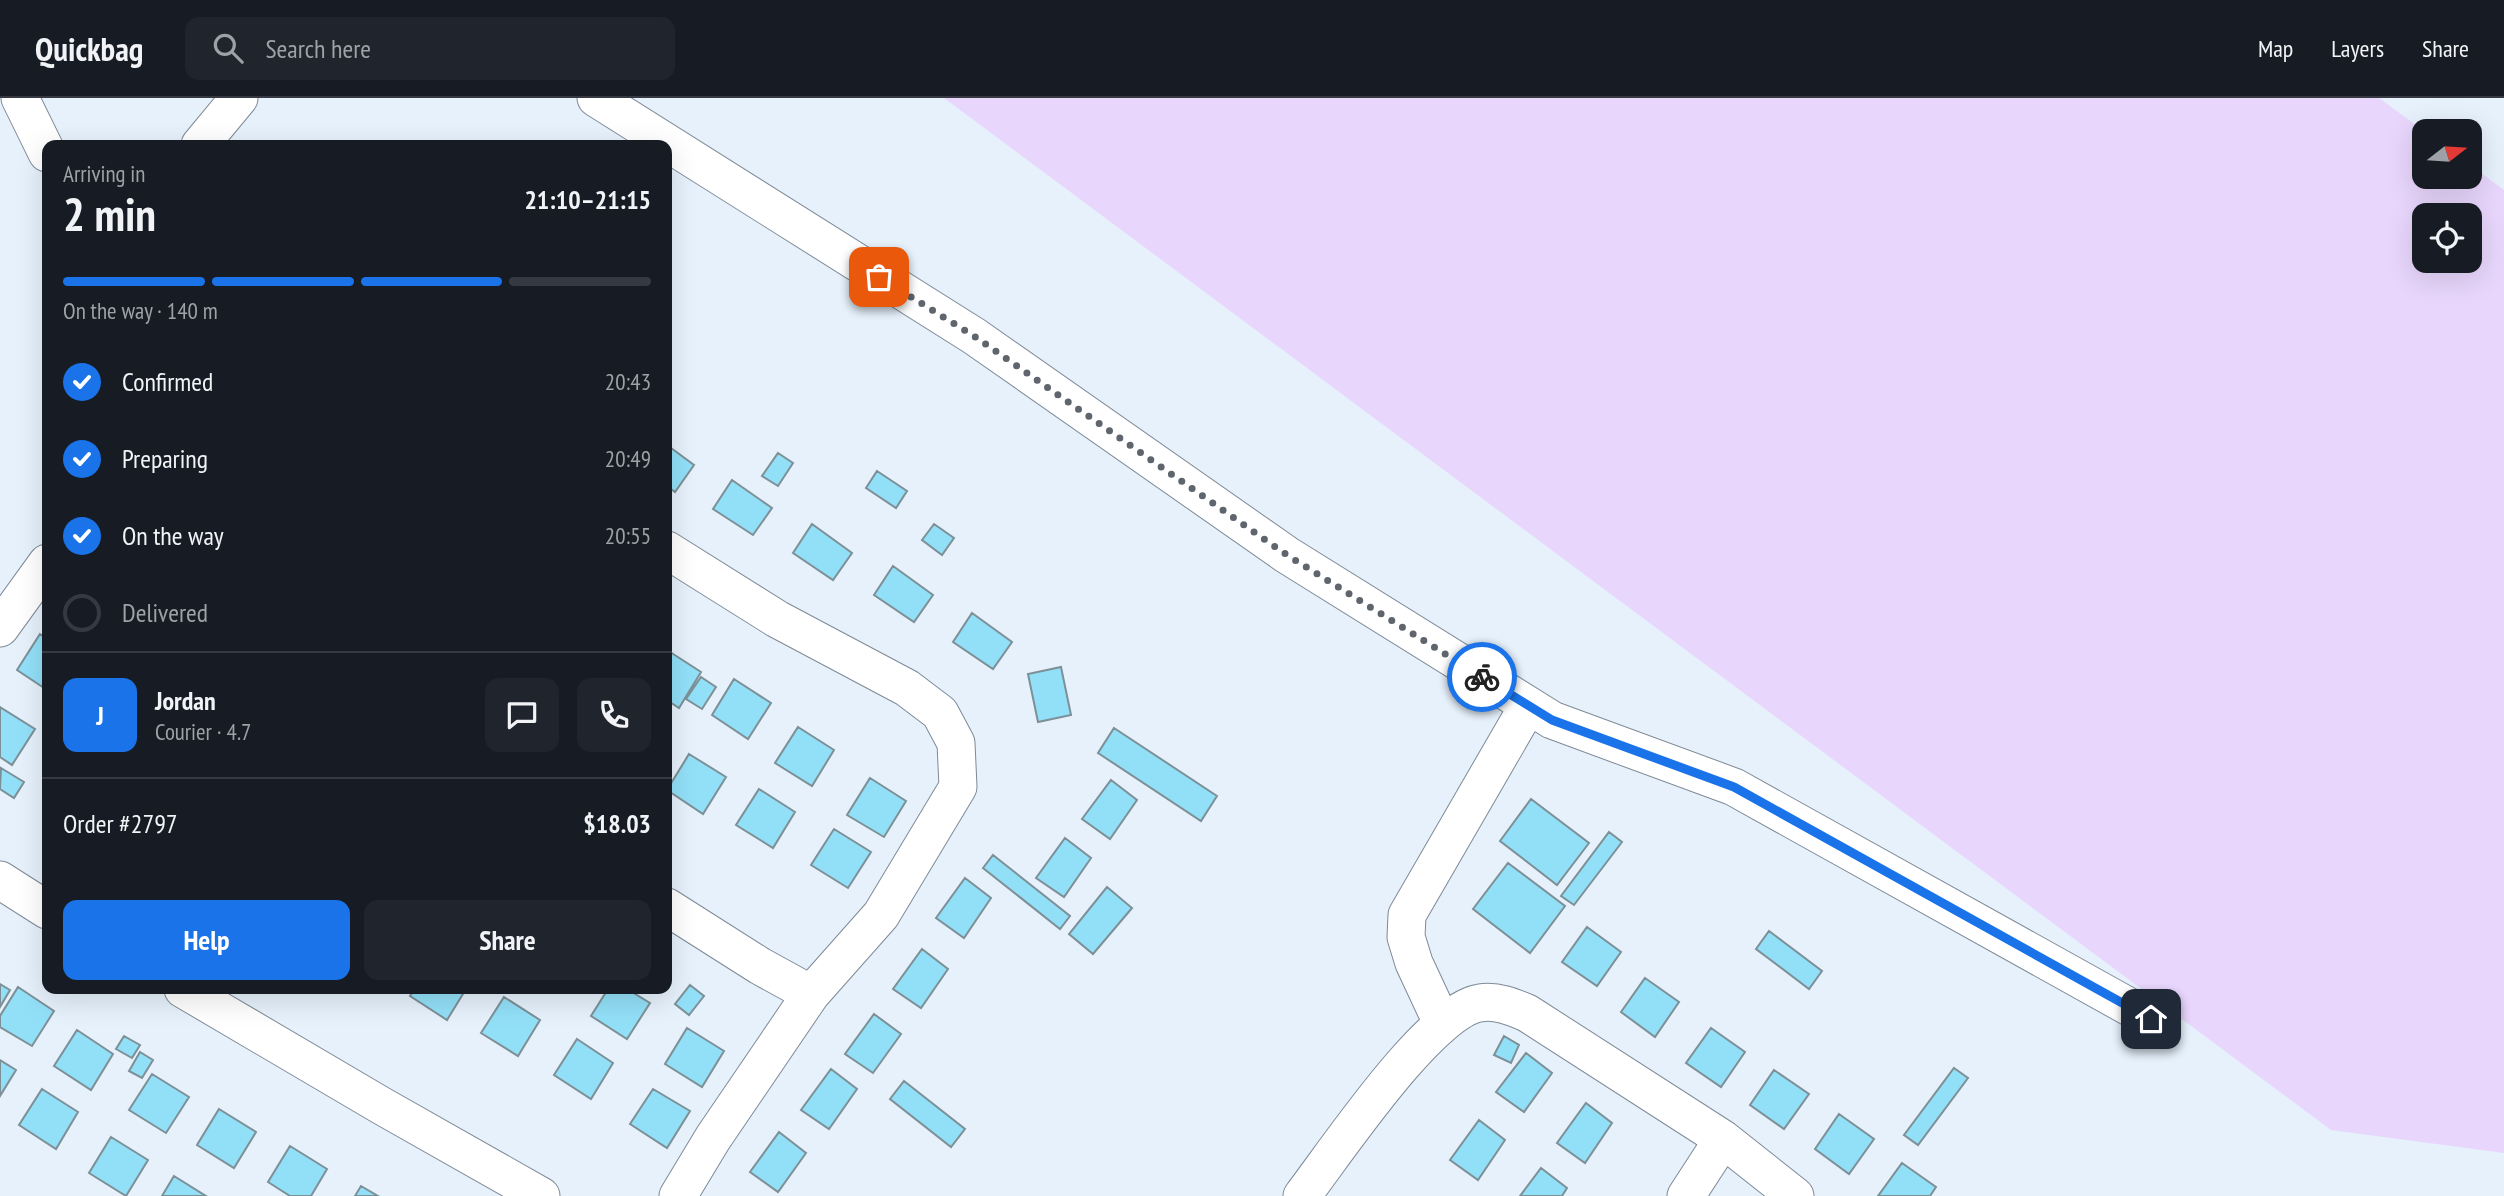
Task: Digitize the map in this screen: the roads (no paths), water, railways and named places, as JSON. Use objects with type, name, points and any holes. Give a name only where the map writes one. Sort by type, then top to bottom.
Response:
[{"type":"street","points":[[20,98],[42,143]]},
{"type":"street","points":[[204,140],[239,98]]},
{"type":"street","points":[[596,98],[663,140]]},
{"type":"street","points":[[672,146],[974,336],[1287,555],[1528,706],[1552,720],[1734,787],[2151,1019]]},
{"type":"street","points":[[672,553],[777,619],[907,688],[940,713],[956,743],[958,787],[881,915],[811,995],[713,1138],[678,1196]]},
{"type":"street","points":[[0,628],[42,570]]},
{"type":"street","points":[[1442,1023],[1410,950],[1406,937],[1407,915],[1528,706]]},
{"type":"street","points":[[0,880],[42,906]]},
{"type":"street","points":[[672,910],[811,995]]},
{"type":"street","points":[[192,994],[541,1196]]},
{"type":"street","points":[[1302,1196],[1406,1060],[1442,1023],[1460,1011],[1480,1003],[1508,1005],[1527,1013],[1723,1139],[1794,1196]]},
{"type":"street","points":[[1686,1196],[1723,1139]]}]
